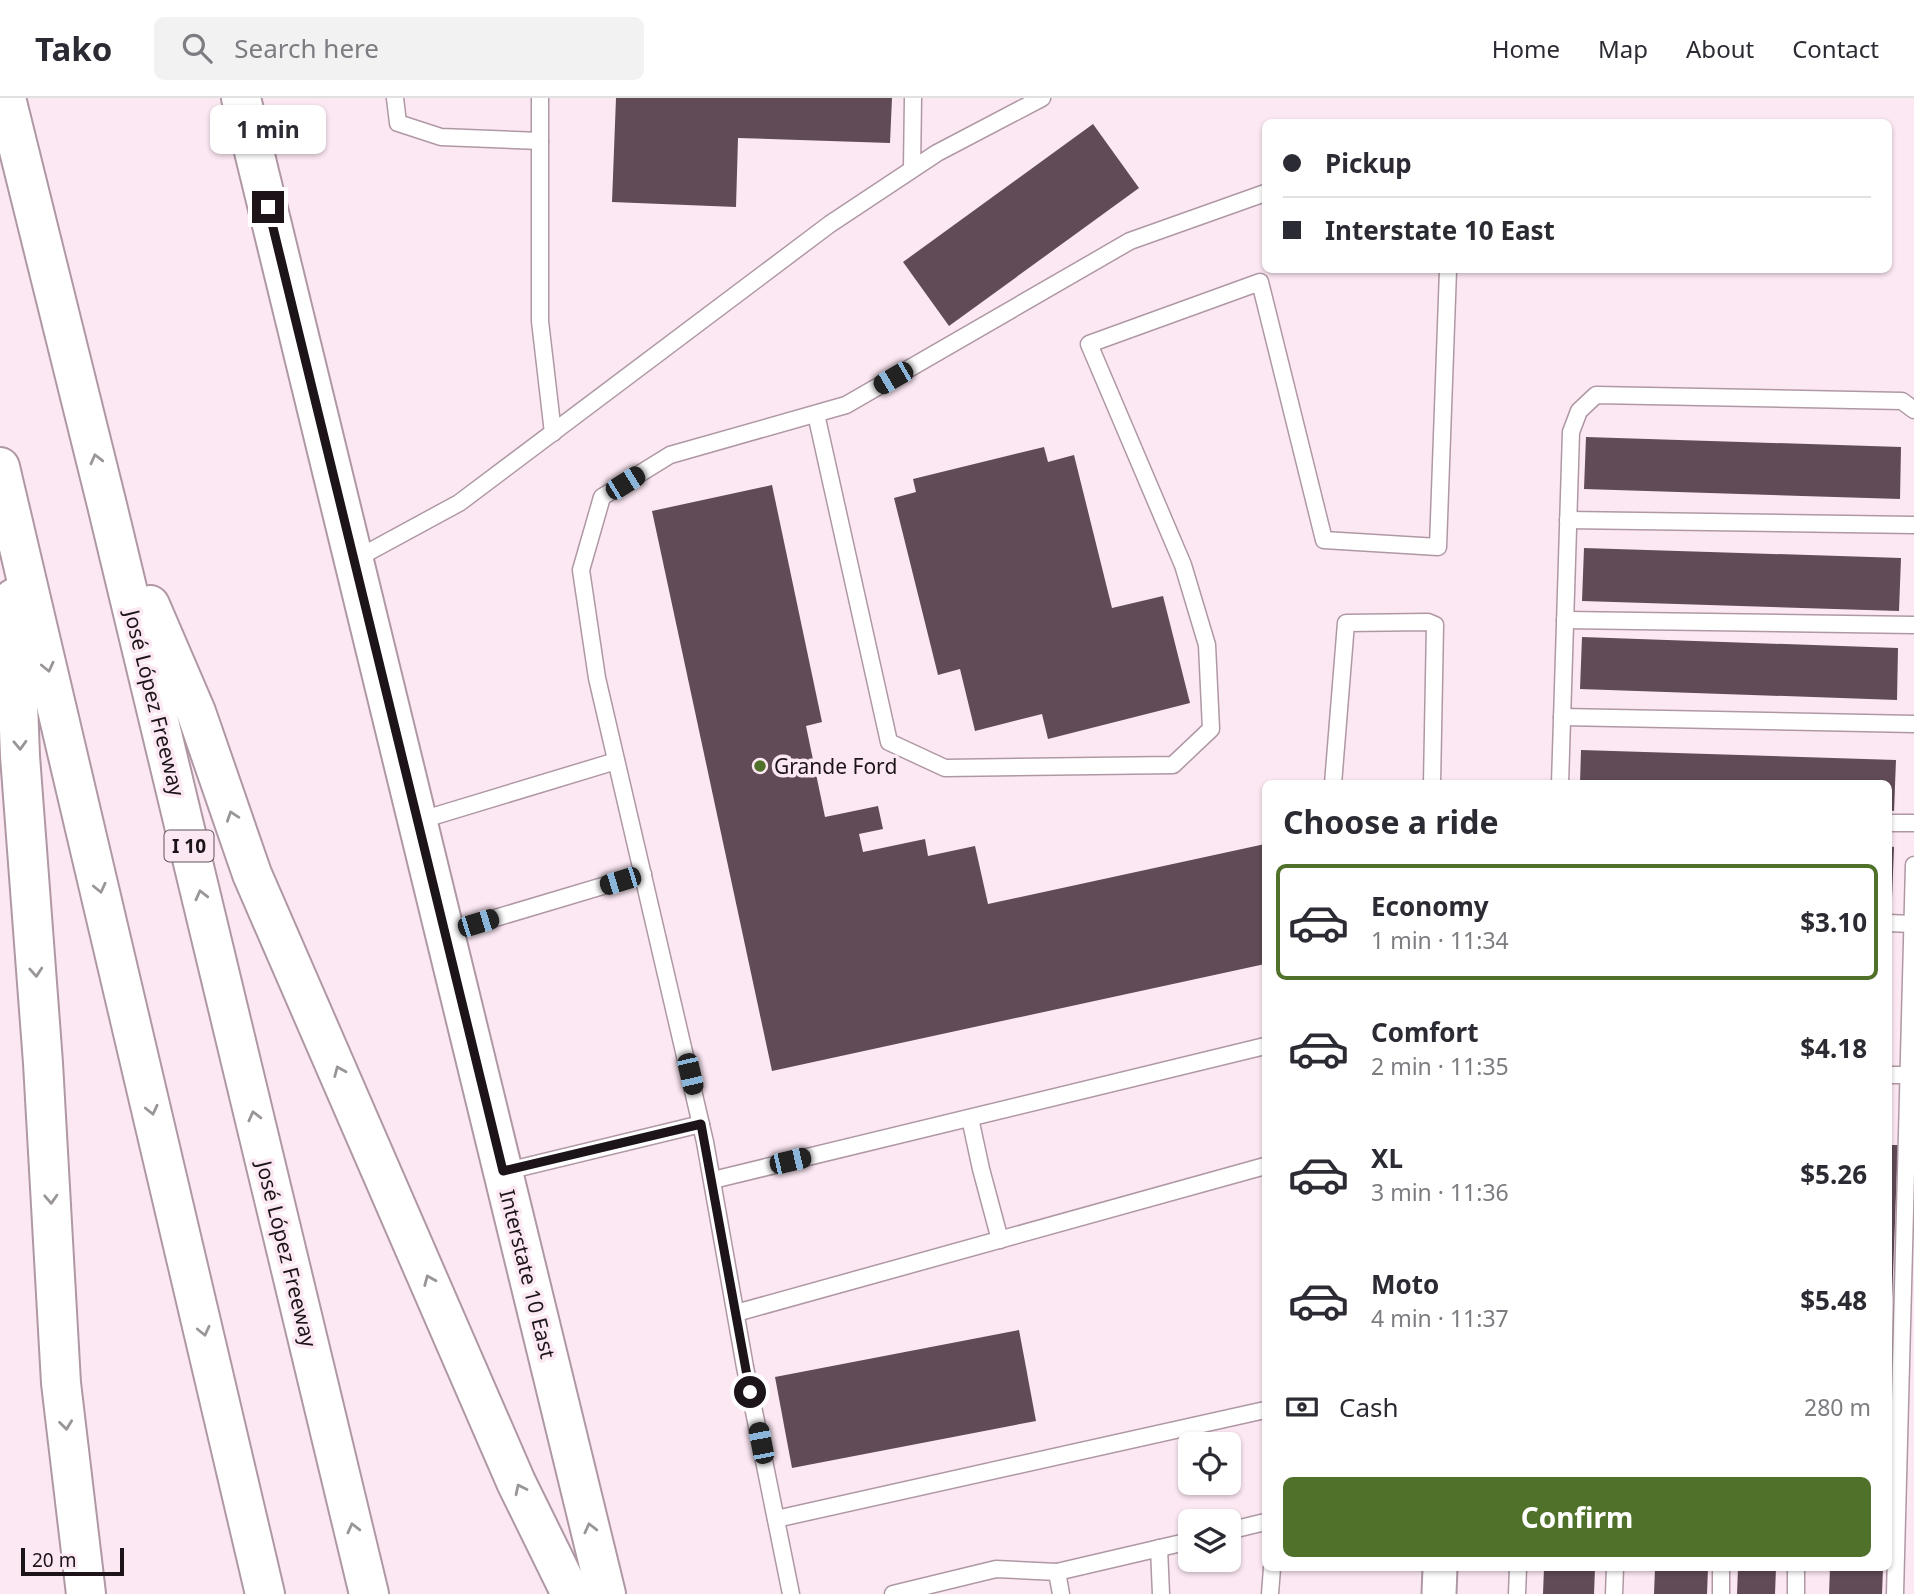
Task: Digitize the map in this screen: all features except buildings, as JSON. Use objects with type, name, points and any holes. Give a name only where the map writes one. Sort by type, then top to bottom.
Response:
[{"type":"main road","name":"José López Freeway","points":[[6,98],[107,505],[369,1594]]},
{"type":"main road","name":"Interstate 10 East","points":[[241,98],[606,1594]]},
{"type":"main road","points":[[0,467],[265,1594]]},
{"type":"main road","points":[[10,505],[20,756],[43,1063],[61,1383],[86,1594]]},
{"type":"main road","points":[[107,505],[196,712],[252,874],[516,1482],[571,1594]]},
{"type":"street","points":[[1440,1571],[1440,1594]]},
{"type":"lane","points":[[395,98],[398,123],[441,137],[540,141]]},
{"type":"lane","points":[[540,98],[540,321],[553,433]]},
{"type":"lane","points":[[912,169],[914,98]]},
{"type":"lane","points":[[354,560],[460,503],[830,224],[937,153],[1042,98]]},
{"type":"lane","points":[[791,1594],[745,1367],[713,1180],[597,678],[581,570],[602,497],[670,455],[846,405],[1130,241],[1262,195]]},
{"type":"lane","points":[[816,414],[889,742],[945,768],[1172,765],[1211,729],[1208,645],[1183,565],[1089,344],[1261,282],[1324,540],[1438,547],[1448,273]]},
{"type":"lane","points":[[1560,780],[1571,432],[1579,411],[1596,395],[1902,401],[1914,410]]},
{"type":"lane","points":[[1568,520],[1914,526]]},
{"type":"lane","points":[[1565,620],[1914,625]]},
{"type":"lane","points":[[1333,780],[1346,623],[1428,622],[1435,625],[1432,780]]},
{"type":"lane","points":[[1562,717],[1914,724]]},
{"type":"lane","points":[[418,821],[616,761]]},
{"type":"lane","points":[[1892,823],[1914,823]]},
{"type":"lane","points":[[1895,1594],[1914,865]]},
{"type":"lane","points":[[445,933],[643,874]]},
{"type":"lane","points":[[1892,923],[1913,924]]},
{"type":"lane","points":[[713,1180],[1262,1047]]},
{"type":"lane","points":[[1892,1074],[1909,1075]]},
{"type":"lane","points":[[971,1118],[1000,1240]]},
{"type":"lane","points":[[503,1171],[701,1124]]},
{"type":"lane","points":[[736,1313],[1262,1167]]},
{"type":"lane","points":[[776,1519],[1262,1411]]},
{"type":"lane","points":[[1241,1528],[1262,1523]]},
{"type":"lane","points":[[893,1594],[996,1569],[1058,1572],[1178,1544]]},
{"type":"lane","points":[[1159,1548],[1161,1594]]},
{"type":"lane","points":[[1270,1594],[1272,1571]]},
{"type":"lane","points":[[1517,1594],[1518,1571]]},
{"type":"lane","points":[[1614,1594],[1615,1571]]},
{"type":"lane","points":[[1721,1571],[1721,1594]]},
{"type":"lane","points":[[1796,1594],[1797,1571]]},
{"type":"lane","points":[[1058,1572],[1061,1594]]},
{"type":"place","name":"Grande Ford","points":[[760,766]]},
{"type":"route","points":[[268,207],[503,1171],[701,1124],[750,1392]]}]
